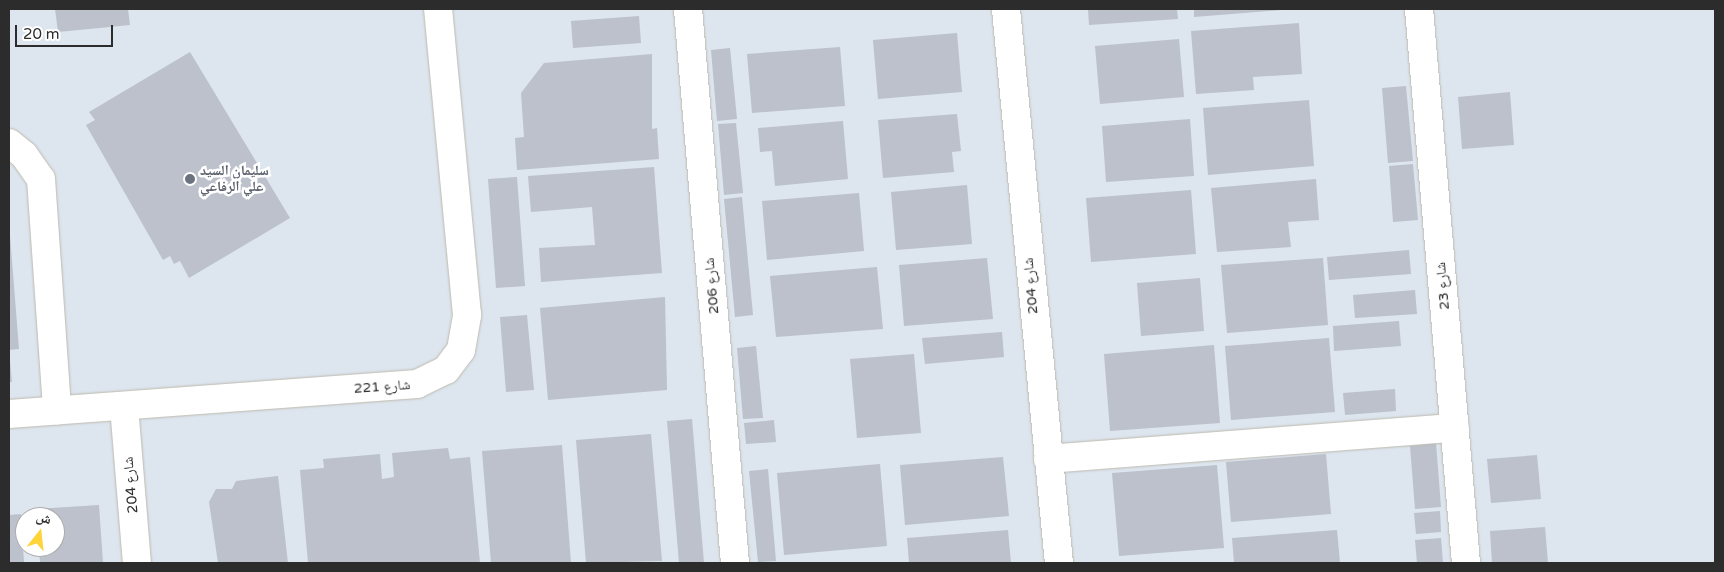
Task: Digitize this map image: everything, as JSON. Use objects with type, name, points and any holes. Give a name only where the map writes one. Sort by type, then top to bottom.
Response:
[{"type":"street","name":"شارع 221","points":[[9,414],[417,384],[446,370],[461,350],[467,315],[438,9]]},
{"type":"street","name":"شارع 206","points":[[688,9],[736,563]]},
{"type":"street","name":"شارع 204","points":[[1006,9],[1059,563]]},
{"type":"street","name":"شارع 23","points":[[1419,9],[1466,563]]},
{"type":"street","points":[[9,143],[24,155],[41,179],[57,410]]},
{"type":"street","name":"شارع 204","points":[[124,406],[137,563]]},
{"type":"street","points":[[1048,459],[1455,428]]},
{"type":"building","points":[[55,9],[128,9],[130,25],[58,32]]},
{"type":"building","points":[[1088,9],[1177,9],[1178,19],[1089,25]]},
{"type":"building","points":[[1194,9],[1281,9],[1281,10],[1194,17]]},
{"type":"building","points":[[639,16],[641,43],[573,48],[571,21]]},
{"type":"building","points":[[1299,23],[1302,74],[1253,77],[1254,90],[1196,94],[1191,31]]},
{"type":"building","points":[[957,33],[962,92],[878,99],[873,40]]},
{"type":"building","points":[[1179,39],[1184,97],[1100,104],[1095,46]]},
{"type":"building","points":[[840,47],[845,106],[752,113],[747,54]]},
{"type":"building","points":[[730,48],[737,119],[717,121],[711,50]]},
{"type":"building","name":"سليمان السيد علي الرفاعي","points":[[190,52],[290,218],[189,278],[180,261],[174,264],[170,256],[163,260],[86,125],[95,120],[89,112]]},
{"type":"building","points":[[652,54],[652,129],[657,128],[659,159],[517,170],[515,138],[524,137],[521,93],[544,63]]},
{"type":"building","points":[[1406,86],[1413,161],[1388,163],[1382,88]]},
{"type":"building","points":[[1510,92],[1514,145],[1462,149],[1458,97]]},
{"type":"building","points":[[1309,100],[1314,166],[1208,175],[1203,108]]},
{"type":"building","points":[[957,114],[961,151],[952,152],[954,172],[883,178],[878,120]]},
{"type":"building","points":[[1190,119],[1194,176],[1106,182],[1102,126]]},
{"type":"building","points":[[843,121],[848,179],[775,186],[772,151],[760,152],[758,128]]},
{"type":"building","points":[[736,123],[743,193],[724,195],[718,124]]},
{"type":"building","points":[[1413,164],[1418,220],[1393,222],[1389,166]]},
{"type":"building","points":[[654,167],[662,273],[541,282],[539,248],[595,245],[592,207],[531,212],[528,176]]},
{"type":"building","points":[[517,177],[525,286],[496,288],[488,179]]},
{"type":"building","points":[[1316,179],[1319,220],[1288,222],[1291,247],[1217,252],[1211,188]]},
{"type":"building","points":[[967,185],[972,244],[896,250],[891,192]]},
{"type":"building","points":[[1191,190],[1196,254],[1091,262],[1086,198]]},
{"type":"building","points":[[859,193],[864,251],[767,260],[762,201]]},
{"type":"building","points":[[742,197],[753,315],[735,317],[724,199]]},
{"type":"building","points":[[9,223],[19,349],[9,350]]},
{"type":"building","points":[[1409,250],[1411,274],[1329,280],[1327,257]]},
{"type":"building","points":[[987,258],[993,319],[904,326],[899,265]]},
{"type":"building","points":[[1323,258],[1328,325],[1227,333],[1221,265]]},
{"type":"building","points":[[877,267],[883,329],[776,337],[770,276]]},
{"type":"building","points":[[1200,278],[1204,331],[1141,336],[1137,283]]},
{"type":"building","points":[[1415,290],[1417,314],[1355,318],[1353,295]]},
{"type":"building","points":[[665,297],[667,390],[548,400],[540,308]]},
{"type":"building","points":[[527,315],[534,390],[506,392],[500,317]]},
{"type":"building","points":[[1399,321],[1401,346],[1334,351],[1333,326]]},
{"type":"building","points":[[1002,332],[1004,357],[925,364],[922,338]]},
{"type":"building","points":[[1329,338],[1335,412],[1231,420],[1225,346]]},
{"type":"building","points":[[1214,345],[1220,423],[1110,431],[1104,354]]},
{"type":"building","points":[[756,346],[763,418],[743,419],[737,348]]},
{"type":"building","points":[[9,351],[12,382],[9,382]]},
{"type":"building","points":[[914,354],[921,433],[857,438],[850,359]]},
{"type":"building","points":[[1395,389],[1396,411],[1345,415],[1343,393]]},
{"type":"building","points":[[692,419],[704,563],[679,563],[667,421]]},
{"type":"building","points":[[774,420],[776,442],[746,444],[744,423]]},
{"type":"building","points":[[651,434],[662,561],[586,563],[576,440]]},
{"type":"building","points":[[1436,443],[1441,507],[1415,509],[1410,446]]},
{"type":"building","points":[[562,445],[571,563],[491,563],[482,451]]},
{"type":"building","points":[[448,448],[450,459],[470,457],[480,563],[308,563],[300,470],[324,468],[323,459],[380,454],[382,479],[394,477],[392,453]]},
{"type":"building","points":[[1326,454],[1331,514],[1231,522],[1226,462]]},
{"type":"building","points":[[1537,455],[1541,499],[1491,503],[1487,459]]},
{"type":"building","points":[[1003,457],[1009,516],[905,525],[900,465]]},
{"type":"building","points":[[880,464],[887,546],[784,555],[777,473]]},
{"type":"building","points":[[1217,465],[1224,548],[1119,556],[1112,473]]},
{"type":"building","points":[[768,469],[776,561],[758,562],[749,471]]},
{"type":"building","points":[[278,476],[288,563],[218,563],[209,502],[216,489],[232,489],[236,481]]},
{"type":"building","points":[[99,505],[103,563],[40,563],[40,557],[65,557],[65,507]]},
{"type":"building","points":[[1440,511],[1441,532],[1416,534],[1414,513]]},
{"type":"building","points":[[15,514],[15,557],[24,557],[24,563],[9,563],[9,515]]},
{"type":"building","points":[[1545,527],[1548,563],[1492,563],[1490,531]]},
{"type":"building","points":[[1008,530],[1011,563],[909,563],[907,538]]},
{"type":"building","points":[[1337,530],[1340,563],[1234,563],[1232,538]]},
{"type":"building","points":[[1441,538],[1443,563],[1417,563],[1415,540]]},
{"type":"place","name":"سليمان السيد علي الرفاعي","points":[[190,179]]}]
